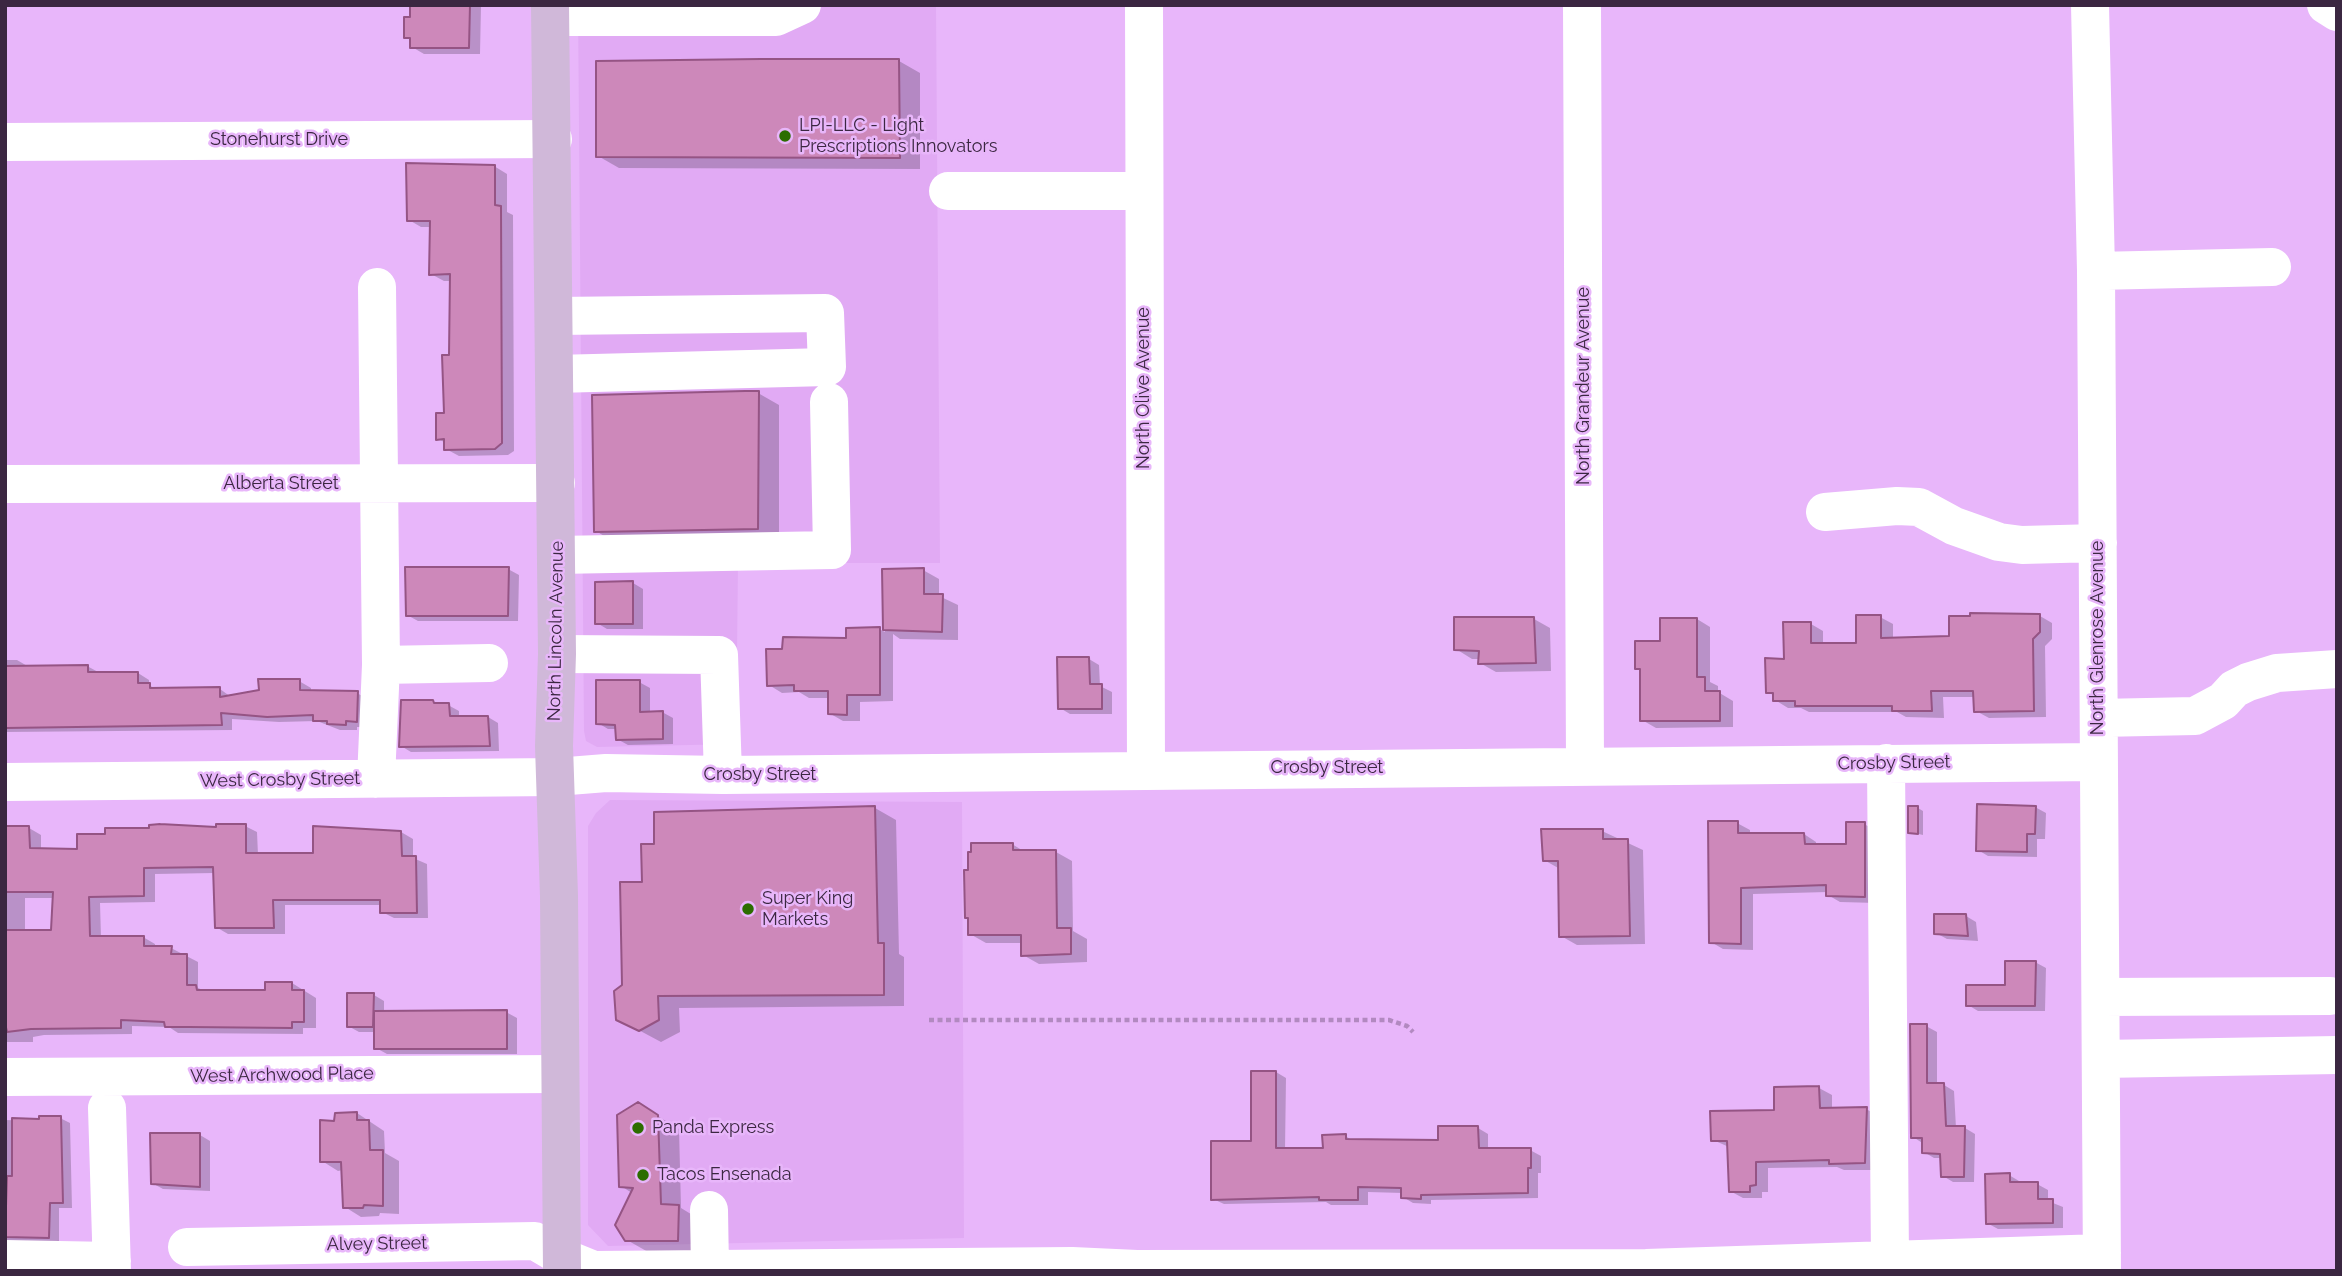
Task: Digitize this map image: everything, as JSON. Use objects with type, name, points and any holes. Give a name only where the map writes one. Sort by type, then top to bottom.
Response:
[{"type":"main road","name":"North Lincoln Avenue","points":[[551,11],[557,555],[554,746],[562,1264]]},
{"type":"street","points":[[551,11],[776,17],[802,5]]},
{"type":"street","name":"North Olive Avenue","points":[[1144,5],[1146,770]]},
{"type":"street","name":"North Grandeur Avenue","points":[[1582,5],[1586,766]]},
{"type":"street","name":"North Glenrose Avenue","points":[[2090,5],[2096,271],[2102,1262]]},
{"type":"street","points":[[2326,5],[2337,12]]},
{"type":"street","name":"Stonehurst Drive","points":[[5,142],[553,139]]},
{"type":"street","points":[[948,191],[1143,191]]},
{"type":"street","points":[[2096,271],[2272,267]]},
{"type":"street","points":[[376,779],[381,665],[377,287]]},
{"type":"street","points":[[555,316],[825,313],[827,367],[555,374]]},
{"type":"street","points":[[557,555],[832,550],[830,402]]},
{"type":"street","name":"Alberta Street","points":[[5,484],[556,483]]},
{"type":"street","points":[[1825,512],[1896,506],[1919,507],[1979,537],[1999,542],[2022,545],[2098,543]]},
{"type":"street","points":[[557,654],[719,655],[723,775]]},
{"type":"street","points":[[381,665],[489,663]]},
{"type":"street","points":[[2099,718],[2195,716],[2223,701],[2234,689],[2248,682],[2277,673],[2337,669]]},
{"type":"street","name":"Crosby Street","points":[[556,777],[606,773],[723,775],[2099,762]]},
{"type":"street","points":[[1886,763],[1890,1261]]},
{"type":"street","name":"West Crosby Street","points":[[5,782],[556,777]]},
{"type":"street","points":[[2101,997],[2330,996]]},
{"type":"street","points":[[2101,1059],[2337,1055]]},
{"type":"street","name":"West Archwood Place","points":[[5,1077],[559,1074]]},
{"type":"street","points":[[5,1259],[112,1266],[107,1108]]},
{"type":"street","points":[[709,1210],[709,1269]]},
{"type":"street","name":"Alvey Street","points":[[187,1247],[535,1241],[562,1264],[594,1270],[1072,1266],[1137,1269],[1646,1268],[1890,1261],[2102,1262]]},
{"type":"path","points":[[929,1020],[1389,1020],[1407,1026],[1413,1032]]},
{"type":"shaded area","points":[[578,5],[936,5],[940,563],[738,563],[736,744],[597,747],[586,741]]},
{"type":"shaded area","points":[[610,800],[962,802],[964,1238],[608,1246],[588,1225],[588,826],[596,813]]},
{"type":"building","points":[[410,5],[470,5],[469,48],[410,48],[410,38],[404,38],[404,17],[410,17]]},
{"type":"building","points":[[899,59],[900,158],[596,157],[596,61]]},
{"type":"building","points":[[406,163],[495,165],[495,205],[501,206],[502,443],[495,449],[444,450],[444,439],[436,440],[436,413],[444,413],[442,355],[449,355],[450,274],[429,275],[430,221],[407,221]]},
{"type":"building","points":[[759,391],[758,529],[594,532],[592,395]]},
{"type":"building","points":[[405,567],[509,567],[508,616],[406,616]]},
{"type":"building","points":[[924,568],[924,594],[943,594],[942,632],[883,630],[882,569]]},
{"type":"building","points":[[633,581],[633,624],[595,624],[595,582]]},
{"type":"building","points":[[1970,613],[2040,614],[2040,632],[2033,639],[2034,711],[1974,712],[1973,691],[1931,691],[1932,711],[1892,711],[1892,706],[1795,706],[1795,701],[1773,701],[1773,693],[1766,693],[1765,658],[1784,659],[1783,622],[1811,622],[1811,643],[1856,643],[1856,615],[1881,615],[1881,638],[1949,636],[1949,616],[1970,616]]},
{"type":"building","points":[[1454,617],[1534,617],[1536,663],[1478,664],[1479,651],[1454,650]]},
{"type":"building","points":[[1660,618],[1697,618],[1697,677],[1705,677],[1705,691],[1720,691],[1720,721],[1640,721],[1640,669],[1635,669],[1635,641],[1660,641]]},
{"type":"building","points":[[880,627],[880,695],[847,695],[847,715],[828,714],[828,691],[794,691],[794,685],[767,686],[766,649],[782,649],[783,637],[846,638],[846,628]]},
{"type":"building","points":[[1057,657],[1089,657],[1090,684],[1102,684],[1102,709],[1058,709]]},
{"type":"building","points":[[88,665],[88,672],[138,672],[138,683],[150,683],[150,688],[220,687],[220,697],[259,690],[258,679],[300,679],[300,690],[358,691],[357,722],[346,721],[346,725],[327,724],[327,721],[313,721],[313,715],[267,717],[221,713],[222,725],[5,728],[5,666]]},
{"type":"building","points":[[596,680],[640,680],[640,712],[663,711],[663,739],[616,740],[615,725],[596,724]]},
{"type":"building","points":[[401,700],[449,703],[450,716],[488,716],[490,746],[399,747]]},
{"type":"building","points":[[1977,804],[2036,806],[2035,834],[2027,834],[2027,852],[1976,851]]},
{"type":"building","points":[[875,806],[878,943],[884,943],[884,995],[658,996],[659,1020],[639,1031],[616,1020],[614,991],[622,985],[620,882],[642,882],[641,844],[654,844],[654,812]]},
{"type":"building","points":[[1908,806],[1918,806],[1918,834],[1908,833]]},
{"type":"building","points":[[1708,821],[1738,821],[1738,833],[1804,833],[1805,844],[1846,844],[1846,822],[1865,822],[1865,897],[1826,896],[1826,885],[1741,888],[1741,944],[1709,943]]},
{"type":"building","points":[[216,824],[246,824],[246,853],[313,853],[313,826],[401,831],[402,856],[416,856],[417,913],[380,913],[380,900],[273,900],[274,928],[215,928],[213,867],[144,868],[144,896],[89,897],[90,936],[144,936],[144,946],[172,946],[171,954],[187,954],[187,985],[196,985],[197,990],[265,990],[265,982],[292,982],[292,990],[304,990],[304,1022],[292,1022],[292,1028],[165,1027],[164,1022],[121,1020],[121,1028],[31,1029],[7,1032],[5,930],[51,930],[53,892],[5,892],[5,826],[29,826],[30,848],[77,849],[77,834],[105,834],[105,828],[149,828],[149,825],[216,827]]},
{"type":"building","points":[[1541,829],[1603,829],[1603,839],[1628,839],[1630,936],[1559,937],[1558,861],[1543,861]]},
{"type":"building","points":[[971,843],[1013,843],[1013,850],[1056,850],[1057,928],[1071,928],[1071,954],[1021,956],[1021,935],[968,935],[964,870],[968,870]]},
{"type":"building","points":[[1934,914],[1966,914],[1968,936],[1934,934]]},
{"type":"building","points":[[2005,961],[2036,961],[2035,1006],[1966,1006],[1966,985],[2005,985]]},
{"type":"building","points":[[347,993],[374,993],[373,1027],[347,1027]]},
{"type":"building","points":[[507,1010],[507,1049],[374,1049],[374,1011]]},
{"type":"building","points":[[1910,1024],[1927,1024],[1927,1083],[1944,1083],[1946,1126],[1965,1126],[1964,1177],[1941,1177],[1940,1154],[1922,1153],[1922,1138],[1911,1138]]},
{"type":"building","points":[[1251,1071],[1276,1071],[1276,1148],[1323,1148],[1322,1135],[1346,1134],[1346,1139],[1438,1140],[1438,1126],[1478,1126],[1479,1148],[1531,1148],[1528,1193],[1421,1195],[1421,1199],[1401,1198],[1401,1188],[1358,1187],[1358,1200],[1319,1200],[1319,1197],[1211,1200],[1211,1141],[1251,1141]]},
{"type":"building","points":[[1819,1086],[1820,1108],[1867,1107],[1865,1163],[1829,1164],[1829,1160],[1756,1162],[1756,1185],[1750,1186],[1750,1192],[1729,1192],[1727,1141],[1711,1141],[1710,1111],[1774,1110],[1774,1087]]},
{"type":"building","points":[[638,1102],[658,1115],[661,1204],[679,1205],[678,1241],[625,1241],[615,1225],[633,1188],[619,1187],[617,1115]]},
{"type":"building","points":[[357,1112],[357,1120],[369,1120],[370,1150],[383,1150],[383,1206],[343,1208],[341,1162],[320,1162],[320,1120],[334,1121],[335,1113]]},
{"type":"building","points":[[39,1116],[61,1116],[63,1203],[50,1203],[49,1238],[5,1237],[7,1176],[12,1176],[12,1118],[39,1119]]},
{"type":"building","points":[[150,1133],[200,1133],[200,1187],[151,1184]]},
{"type":"building","points":[[2010,1173],[2010,1182],[2038,1182],[2038,1199],[2053,1199],[2053,1223],[1986,1224],[1985,1174]]},
{"type":"place","name":"LPI-LLC - Light Prescriptions Innovators","points":[[785,136]]},
{"type":"place","name":"Super King Markets","points":[[748,909]]},
{"type":"place","name":"Panda Express","points":[[638,1128]]},
{"type":"place","name":"Tacos Ensenada","points":[[643,1175]]}]
